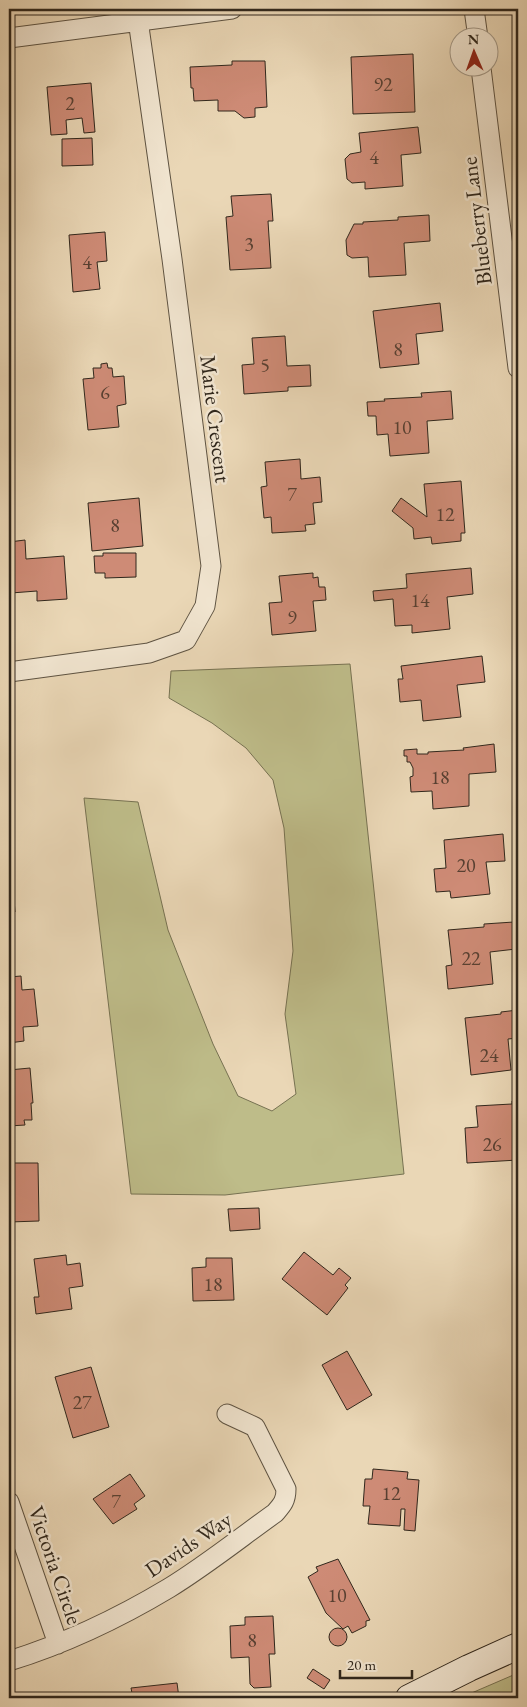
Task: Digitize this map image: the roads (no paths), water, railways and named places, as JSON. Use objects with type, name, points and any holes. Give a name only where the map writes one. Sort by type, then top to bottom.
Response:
[{"type":"street","points":[[9,38],[232,9]]},
{"type":"street","points":[[474,9],[477,28]]},
{"type":"street","name":"Marie Crescent","points":[[9,672],[149,653],[186,640],[205,606],[211,566],[172,259],[138,20]]},
{"type":"street","name":"Blueberry Lane","points":[[482,78],[518,368]]},
{"type":"street","name":"Davids Way","points":[[9,1661],[58,1644],[116,1617],[169,1588],[275,1513],[283,1504],[286,1490],[255,1427],[227,1414]]},
{"type":"street","name":"Victoria Circle","points":[[9,1502],[58,1644]]},
{"type":"street","points":[[409,1698],[518,1646]]}]
